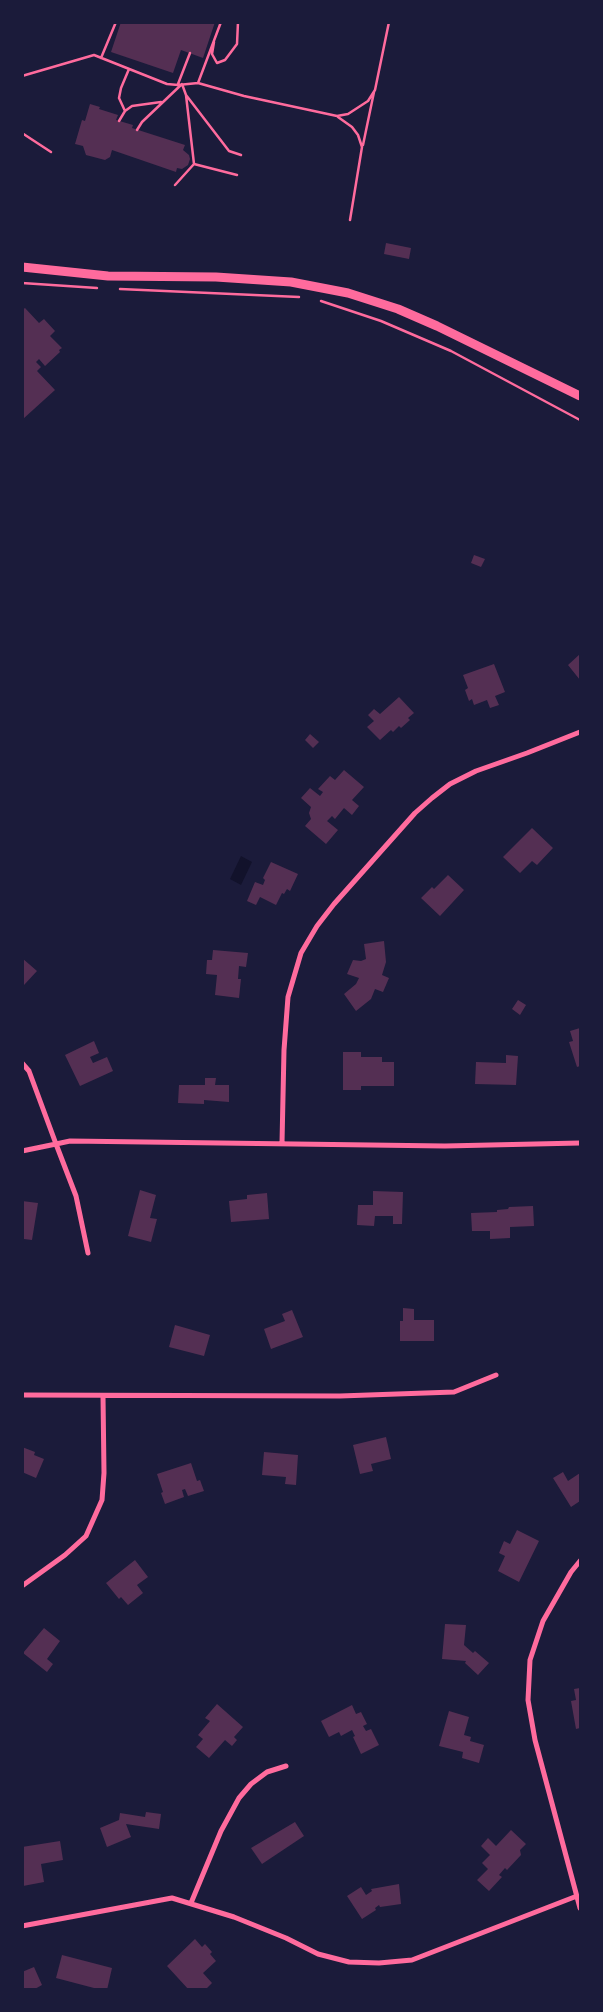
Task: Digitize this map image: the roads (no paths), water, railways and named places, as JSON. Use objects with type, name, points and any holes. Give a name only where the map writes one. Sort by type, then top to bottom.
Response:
[{"type":"street","points":[[22,266],[108,276],[216,277],[291,282],[348,293],[398,309],[437,326],[580,396]]},
{"type":"street","points":[[282,1144],[284,1050],[288,997],[301,954],[317,926],[334,904],[415,813],[450,784],[476,771],[580,732]]},
{"type":"street","points":[[22,1063],[29,1071],[76,1196],[88,1253]]},
{"type":"street","points":[[22,1151],[70,1142],[445,1146],[580,1143]]},
{"type":"street","points":[[22,1395],[340,1396],[454,1392],[496,1375]]},
{"type":"street","points":[[22,1586],[65,1555],[86,1536],[102,1500],[104,1474],[103,1396]]},
{"type":"street","points":[[580,1561],[571,1572],[543,1621],[530,1660],[528,1692],[530,1719],[535,1740],[580,1908]]},
{"type":"street","points":[[190,1903],[221,1831],[239,1798],[251,1784],[267,1772],[286,1766]]},
{"type":"street","points":[[22,1926],[172,1898],[242,1921],[286,1938],[318,1954],[349,1962],[379,1963],[412,1960],[577,1896]]}]
